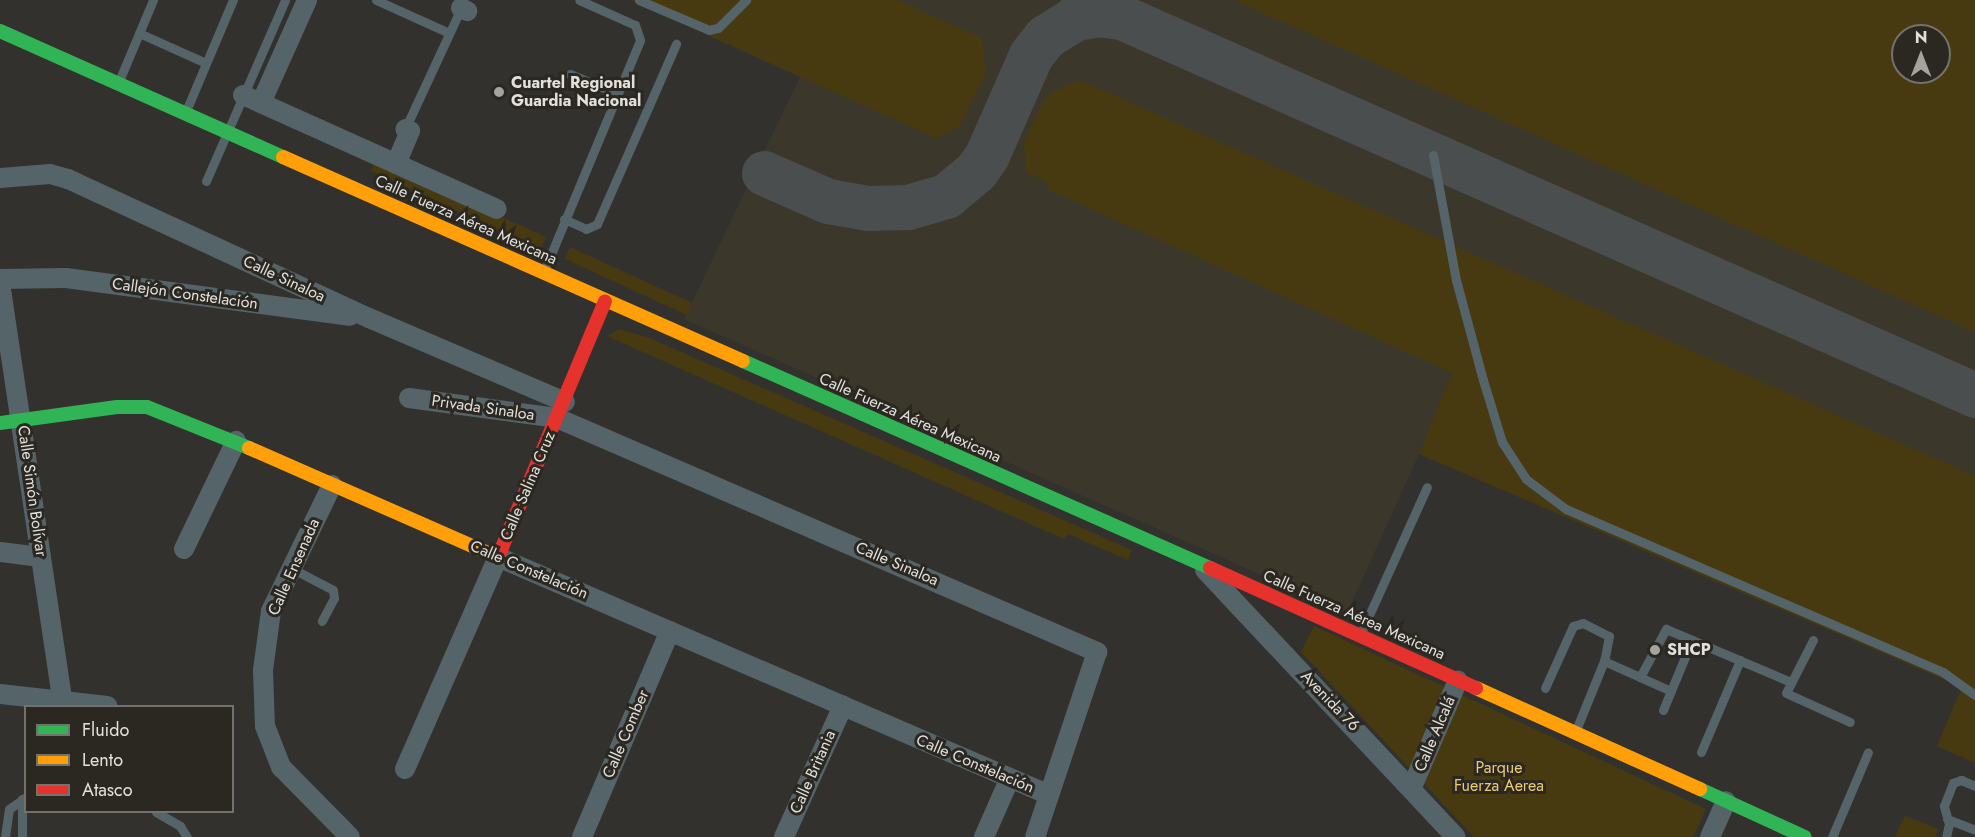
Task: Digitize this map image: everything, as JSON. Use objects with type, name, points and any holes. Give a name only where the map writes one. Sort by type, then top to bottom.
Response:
[{"type":"main road","name":"Calle Fuerza Aérea Mexicana","points":[[0,31],[1360,635],[1805,837]]},
{"type":"main road","name":"Calle Salina Cruz","points":[[498,556],[561,410],[604,301]]},
{"type":"main road","name":"Calle Constelación","points":[[0,423],[117,407],[147,407],[236,441],[498,556]]},
{"type":"street","points":[[307,0],[252,99],[497,209]]},
{"type":"street","points":[[396,164],[410,131],[405,129]]},
{"type":"street","name":"Calle Sinaloa","points":[[0,178],[50,174],[68,179],[369,318],[561,410],[1097,652],[1047,794]]},
{"type":"street","name":"Callejón Constelación","points":[[0,281],[66,278],[369,318]]},
{"type":"street","name":"Calle Simón Bolívar","points":[[0,281],[62,700]]},
{"type":"street","name":"Privada Sinaloa","points":[[409,398],[561,410]]},
{"type":"street","points":[[184,549],[236,441]]},
{"type":"street","name":"Calle Ensenada","points":[[332,485],[270,611],[263,670],[265,726],[281,767],[350,837]]},
{"type":"street","points":[[0,552],[41,556]]},
{"type":"street","name":"Calle Constelación","points":[[498,556],[1010,780],[1047,794]]},
{"type":"street","name":"Calle Salina Cruz","points":[[405,769],[498,556]]},
{"type":"street","name":"Avenida 76","points":[[1202,566],[1412,787],[1456,837]]},
{"type":"street","name":"Calle Comber","points":[[582,837],[670,631]]},
{"type":"street","name":"Calle Alcalá","points":[[1412,787],[1458,680]]},
{"type":"street","points":[[0,694],[100,705]]},
{"type":"street","name":"Calle Britania","points":[[784,837],[843,706]]},
{"type":"street","points":[[984,837],[1010,780]]},
{"type":"street","points":[[1035,837],[1047,794]]},
{"type":"street","points":[[1710,837],[1726,801]]},
{"type":"lane","points":[[118,83],[153,0]]},
{"type":"lane","points":[[185,113],[233,0]]},
{"type":"lane","points":[[206,181],[227,132],[252,99],[285,0]]},
{"type":"lane","points":[[376,0],[449,33]]},
{"type":"lane","points":[[543,273],[638,48],[638,29],[579,0]]},
{"type":"lane","points":[[639,0],[710,30],[718,28],[746,0]]},
{"type":"lane","points":[[405,129],[449,33],[464,6]]},
{"type":"lane","points":[[139,33],[206,63]]},
{"type":"lane","points":[[564,219],[586,229],[597,224],[676,44]]},
{"type":"lane","points":[[570,74],[618,94]]},
{"type":"lane","points":[[1433,155],[1456,280],[1483,380],[1502,442],[1526,479],[1566,509],[1943,672],[1975,695]]},
{"type":"lane","points":[[1360,635],[1427,487]]},
{"type":"lane","points":[[291,568],[333,590],[334,598],[322,621]]},
{"type":"lane","points":[[1545,688],[1576,624],[1582,623],[1609,636],[1605,662],[1575,732]]},
{"type":"lane","points":[[1640,677],[1663,630],[1791,682]]},
{"type":"lane","points":[[1663,710],[1692,640]]},
{"type":"lane","points":[[1813,640],[1786,693],[1850,722]]},
{"type":"lane","points":[[1701,752],[1740,660]]},
{"type":"lane","points":[[1605,662],[1671,691]]},
{"type":"lane","points":[[1832,837],[1868,752]]},
{"type":"lane","points":[[1946,837],[1947,819],[1944,806],[1953,783],[1961,780],[1975,786]]},
{"type":"lane","points":[[5,837],[9,809],[24,798]]},
{"type":"lane","points":[[21,837],[24,798]]},
{"type":"lane","points":[[158,813],[180,826],[187,837]]},
{"type":"lane","points":[[1947,819],[1975,830]]},
{"type":"shaded area","points":[[630,0],[1975,0],[1975,763],[1937,746],[1962,687],[1419,454],[1347,613],[684,319],[800,77]]},
{"type":"green space","points":[[630,0],[897,0],[982,38],[986,73],[959,127],[943,133],[938,139]]},
{"type":"green space","points":[[1234,0],[1975,0],[1975,332]]},
{"type":"green space","points":[[1079,80],[1975,476],[1975,763],[1937,746],[1962,687],[1419,454],[1452,373],[1047,189],[1047,182],[1026,172],[1024,143],[1042,104],[1052,93]]},
{"type":"green space","points":[[375,160],[546,237],[541,249],[371,171]]},
{"type":"green space","points":[[570,247],[692,303],[687,315],[565,259]]},
{"type":"green space","points":[[619,329],[647,337],[1132,550],[1128,560],[1068,534],[1064,539],[607,336]]},
{"type":"green space","name":"Parque Fuerza Aerea","points":[[1314,626],[1706,809],[1693,837],[1474,837],[1301,652]]},
{"type":"green space","points":[[1905,816],[1938,829],[1935,837],[1895,837]]},
{"type":"taxiway","points":[[1083,0],[1975,395]]},
{"type":"taxiway","points":[[764,173],[828,201],[868,208],[908,207],[946,196],[976,171],[987,155],[1031,55],[1045,37],[1075,18],[1099,14],[1120,17]]},
{"type":"traffic: fast","points":[[0,31],[283,157]]},
{"type":"traffic: fast","points":[[743,361],[1210,568]]},
{"type":"traffic: fast","points":[[0,423],[117,407],[147,407],[249,448]]},
{"type":"traffic: fast","points":[[1700,789],[1805,837]]},
{"type":"traffic: slow","points":[[283,157],[743,361]]},
{"type":"traffic: slow","points":[[249,448],[491,554]]},
{"type":"traffic: slow","points":[[1476,688],[1700,789]]},
{"type":"traffic: jam","points":[[491,554],[498,557],[605,301]]},
{"type":"traffic: jam","points":[[1210,568],[1476,688]]},
{"type":"place","name":"Cuartel Regional Guardia Nacional","points":[[499,92]]},
{"type":"place","name":"SHCP","points":[[1655,650]]}]
